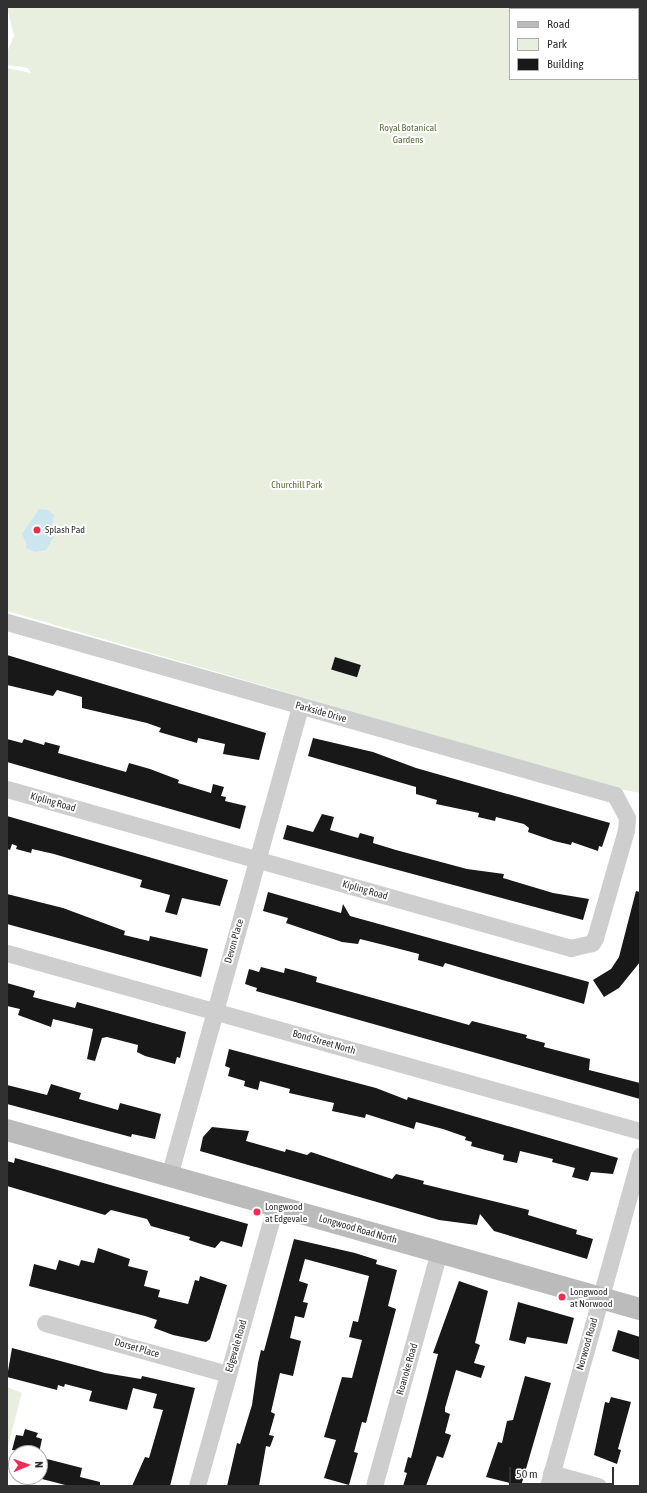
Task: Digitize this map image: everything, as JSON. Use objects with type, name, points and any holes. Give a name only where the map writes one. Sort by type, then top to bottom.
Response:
[{"type":"street","name":"Parkside Drive","points":[[7,622],[300,707],[615,795],[625,813]]},
{"type":"street","name":"Devon Place","points":[[169,1176],[300,707]]},
{"type":"street","name":"Kipling Road","points":[[7,789],[570,948],[592,943],[596,938],[626,830],[625,813]]},
{"type":"street","name":"Bond Street North","points":[[7,953],[640,1131]]},
{"type":"street","name":"Longwood Road North","points":[[7,1130],[640,1309]]},
{"type":"street","name":"Norwood Road","points":[[550,1479],[640,1156]]},
{"type":"street","name":"Edgevale Road","points":[[196,1486],[275,1206]]},
{"type":"street","name":"Roanoke Road","points":[[374,1486],[439,1252]]},
{"type":"street","name":"Dorset Place","points":[[45,1323],[228,1374]]},
{"type":"street","points":[[550,1479],[598,1486]]},
{"type":"green space","name":"Churchill Park","points":[[7,7],[640,7],[640,793],[614,788],[7,611],[7,68],[31,73],[28,68],[7,65],[7,52],[14,36]]},
{"type":"green space","points":[[7,1387],[22,1393],[7,1449]]},
{"type":"water","name":"Splash Pad","points":[[39,509],[48,510],[54,515],[50,535],[54,536],[46,550],[35,552],[25,548],[27,545],[22,534]]},
{"type":"building","points":[[7,655],[266,733],[259,760],[223,754],[225,744],[198,738],[197,743],[159,732],[161,728],[147,723],[82,708],[82,697],[57,690],[53,696],[7,685]]},
{"type":"building","points":[[335,657],[361,665],[357,677],[331,669]]},
{"type":"building","points":[[313,738],[373,752],[416,768],[610,823],[602,847],[599,846],[598,851],[572,842],[571,845],[554,841],[528,832],[529,828],[524,824],[496,817],[495,821],[478,817],[479,813],[436,804],[437,800],[416,794],[416,787],[308,756]]},
{"type":"building","points":[[7,739],[22,743],[24,739],[44,745],[45,742],[60,746],[58,753],[126,772],[129,763],[179,780],[178,783],[211,793],[213,784],[224,787],[221,796],[226,797],[225,801],[246,806],[240,829],[7,762]]},
{"type":"building","points":[[322,814],[334,817],[330,830],[358,838],[360,833],[374,837],[373,843],[396,850],[467,869],[504,874],[503,878],[553,893],[589,899],[583,920],[283,839],[287,825],[313,832]]},
{"type":"building","points":[[7,816],[228,880],[220,906],[182,898],[177,915],[165,912],[170,895],[140,887],[142,880],[54,854],[32,849],[31,853],[16,849],[17,846],[12,844],[10,850],[7,849]]},
{"type":"building","points":[[636,891],[640,892],[640,962],[619,988],[604,997],[593,980],[611,969],[619,957]]},
{"type":"building","points":[[268,892],[341,913],[343,904],[350,916],[589,982],[584,1004],[445,963],[443,967],[418,960],[419,954],[360,939],[358,944],[342,942],[286,923],[288,918],[263,911]]},
{"type":"building","points":[[7,894],[63,908],[125,931],[124,935],[149,941],[150,936],[208,949],[201,977],[7,924]]},
{"type":"building","points":[[261,967],[284,973],[285,968],[317,977],[316,982],[469,1025],[472,1021],[527,1035],[526,1038],[545,1043],[544,1047],[590,1059],[589,1070],[640,1083],[640,1099],[256,991],[257,988],[245,984],[249,969],[259,972]]},
{"type":"building","points":[[7,983],[35,991],[33,997],[75,1008],[77,1002],[186,1032],[180,1058],[177,1057],[175,1064],[145,1056],[137,1052],[138,1045],[107,1037],[102,1038],[95,1061],[87,1059],[93,1029],[53,1019],[51,1027],[18,1015],[20,1009],[7,1006]]},
{"type":"building","points":[[229,1049],[376,1088],[407,1100],[408,1097],[618,1158],[613,1174],[591,1172],[588,1181],[572,1177],[575,1168],[552,1162],[553,1159],[520,1151],[517,1163],[503,1160],[504,1155],[471,1146],[472,1142],[465,1140],[466,1137],[443,1129],[416,1122],[414,1129],[366,1114],[365,1118],[332,1111],[334,1103],[289,1093],[290,1089],[260,1081],[258,1090],[244,1086],[245,1081],[228,1076],[230,1068],[225,1066]]},
{"type":"building","points":[[51,1084],[81,1093],[79,1099],[118,1110],[120,1103],[161,1114],[155,1139],[132,1134],[131,1137],[7,1104],[7,1085],[47,1095]]},
{"type":"building","points":[[212,1127],[249,1131],[246,1141],[285,1152],[286,1149],[307,1155],[311,1152],[392,1179],[396,1174],[424,1181],[423,1184],[529,1210],[528,1215],[577,1230],[576,1234],[593,1239],[587,1259],[494,1231],[480,1214],[477,1225],[439,1220],[200,1151],[203,1137]]},
{"type":"building","points":[[15,1158],[248,1224],[242,1247],[221,1241],[215,1248],[189,1240],[190,1237],[151,1226],[147,1219],[111,1210],[105,1215],[7,1186],[7,1161],[14,1163]]},
{"type":"building","points":[[294,1239],[355,1253],[377,1260],[376,1264],[397,1270],[388,1306],[396,1309],[366,1423],[362,1422],[354,1452],[358,1453],[349,1485],[324,1478],[336,1440],[324,1437],[342,1377],[352,1378],[362,1340],[349,1337],[353,1321],[358,1322],[369,1276],[305,1259],[299,1281],[308,1284],[303,1302],[308,1303],[304,1318],[295,1316],[290,1338],[301,1341],[293,1376],[280,1373],[271,1412],[275,1414],[269,1435],[274,1436],[270,1447],[266,1446],[259,1486],[227,1486],[237,1443],[240,1444],[252,1405],[261,1350],[264,1351]]},
{"type":"building","points":[[98,1248],[130,1259],[128,1266],[148,1271],[144,1286],[160,1290],[158,1297],[188,1304],[195,1280],[199,1281],[200,1276],[227,1285],[210,1339],[206,1342],[173,1335],[154,1328],[157,1320],[29,1286],[34,1264],[56,1270],[59,1260],[79,1266],[81,1260],[94,1263]]},
{"type":"building","points":[[459,1281],[488,1291],[475,1343],[480,1345],[474,1363],[485,1366],[481,1378],[456,1370],[445,1408],[445,1412],[450,1414],[445,1433],[451,1435],[443,1458],[437,1456],[426,1486],[403,1486],[407,1473],[404,1472],[408,1457],[411,1458],[438,1354],[433,1353]]},
{"type":"building","points":[[518,1302],[574,1318],[567,1344],[527,1337],[525,1344],[509,1340]]},
{"type":"building","points":[[618,1330],[640,1337],[640,1360],[612,1351]]},
{"type":"building","points":[[12,1348],[105,1373],[141,1379],[142,1376],[195,1388],[170,1486],[132,1486],[145,1457],[149,1458],[163,1410],[153,1408],[157,1394],[133,1388],[127,1410],[89,1401],[92,1391],[65,1384],[64,1387],[58,1385],[57,1390],[7,1377]]},
{"type":"building","points":[[525,1376],[551,1383],[521,1486],[510,1486],[510,1483],[486,1477],[498,1442],[502,1443],[507,1421],[513,1420]]},
{"type":"building","points":[[611,1397],[631,1402],[618,1449],[621,1450],[617,1464],[594,1455],[605,1402],[609,1403]]},
{"type":"building","points":[[25,1429],[38,1433],[36,1437],[42,1439],[41,1445],[13,1445],[16,1435],[23,1436]]},
{"type":"building","points":[[48,1459],[82,1468],[80,1477],[100,1482],[100,1486],[69,1486],[48,1481]]},
{"type":"place","name":"Splash Pad","points":[[37,530]]},
{"type":"place","name":"Longwood at Edgevale","points":[[257,1212]]},
{"type":"place","name":"Longwood at Norwood","points":[[562,1297]]},
{"type":"park label","name":"Royal Botanical Gardens","points":[[408,132]]}]
